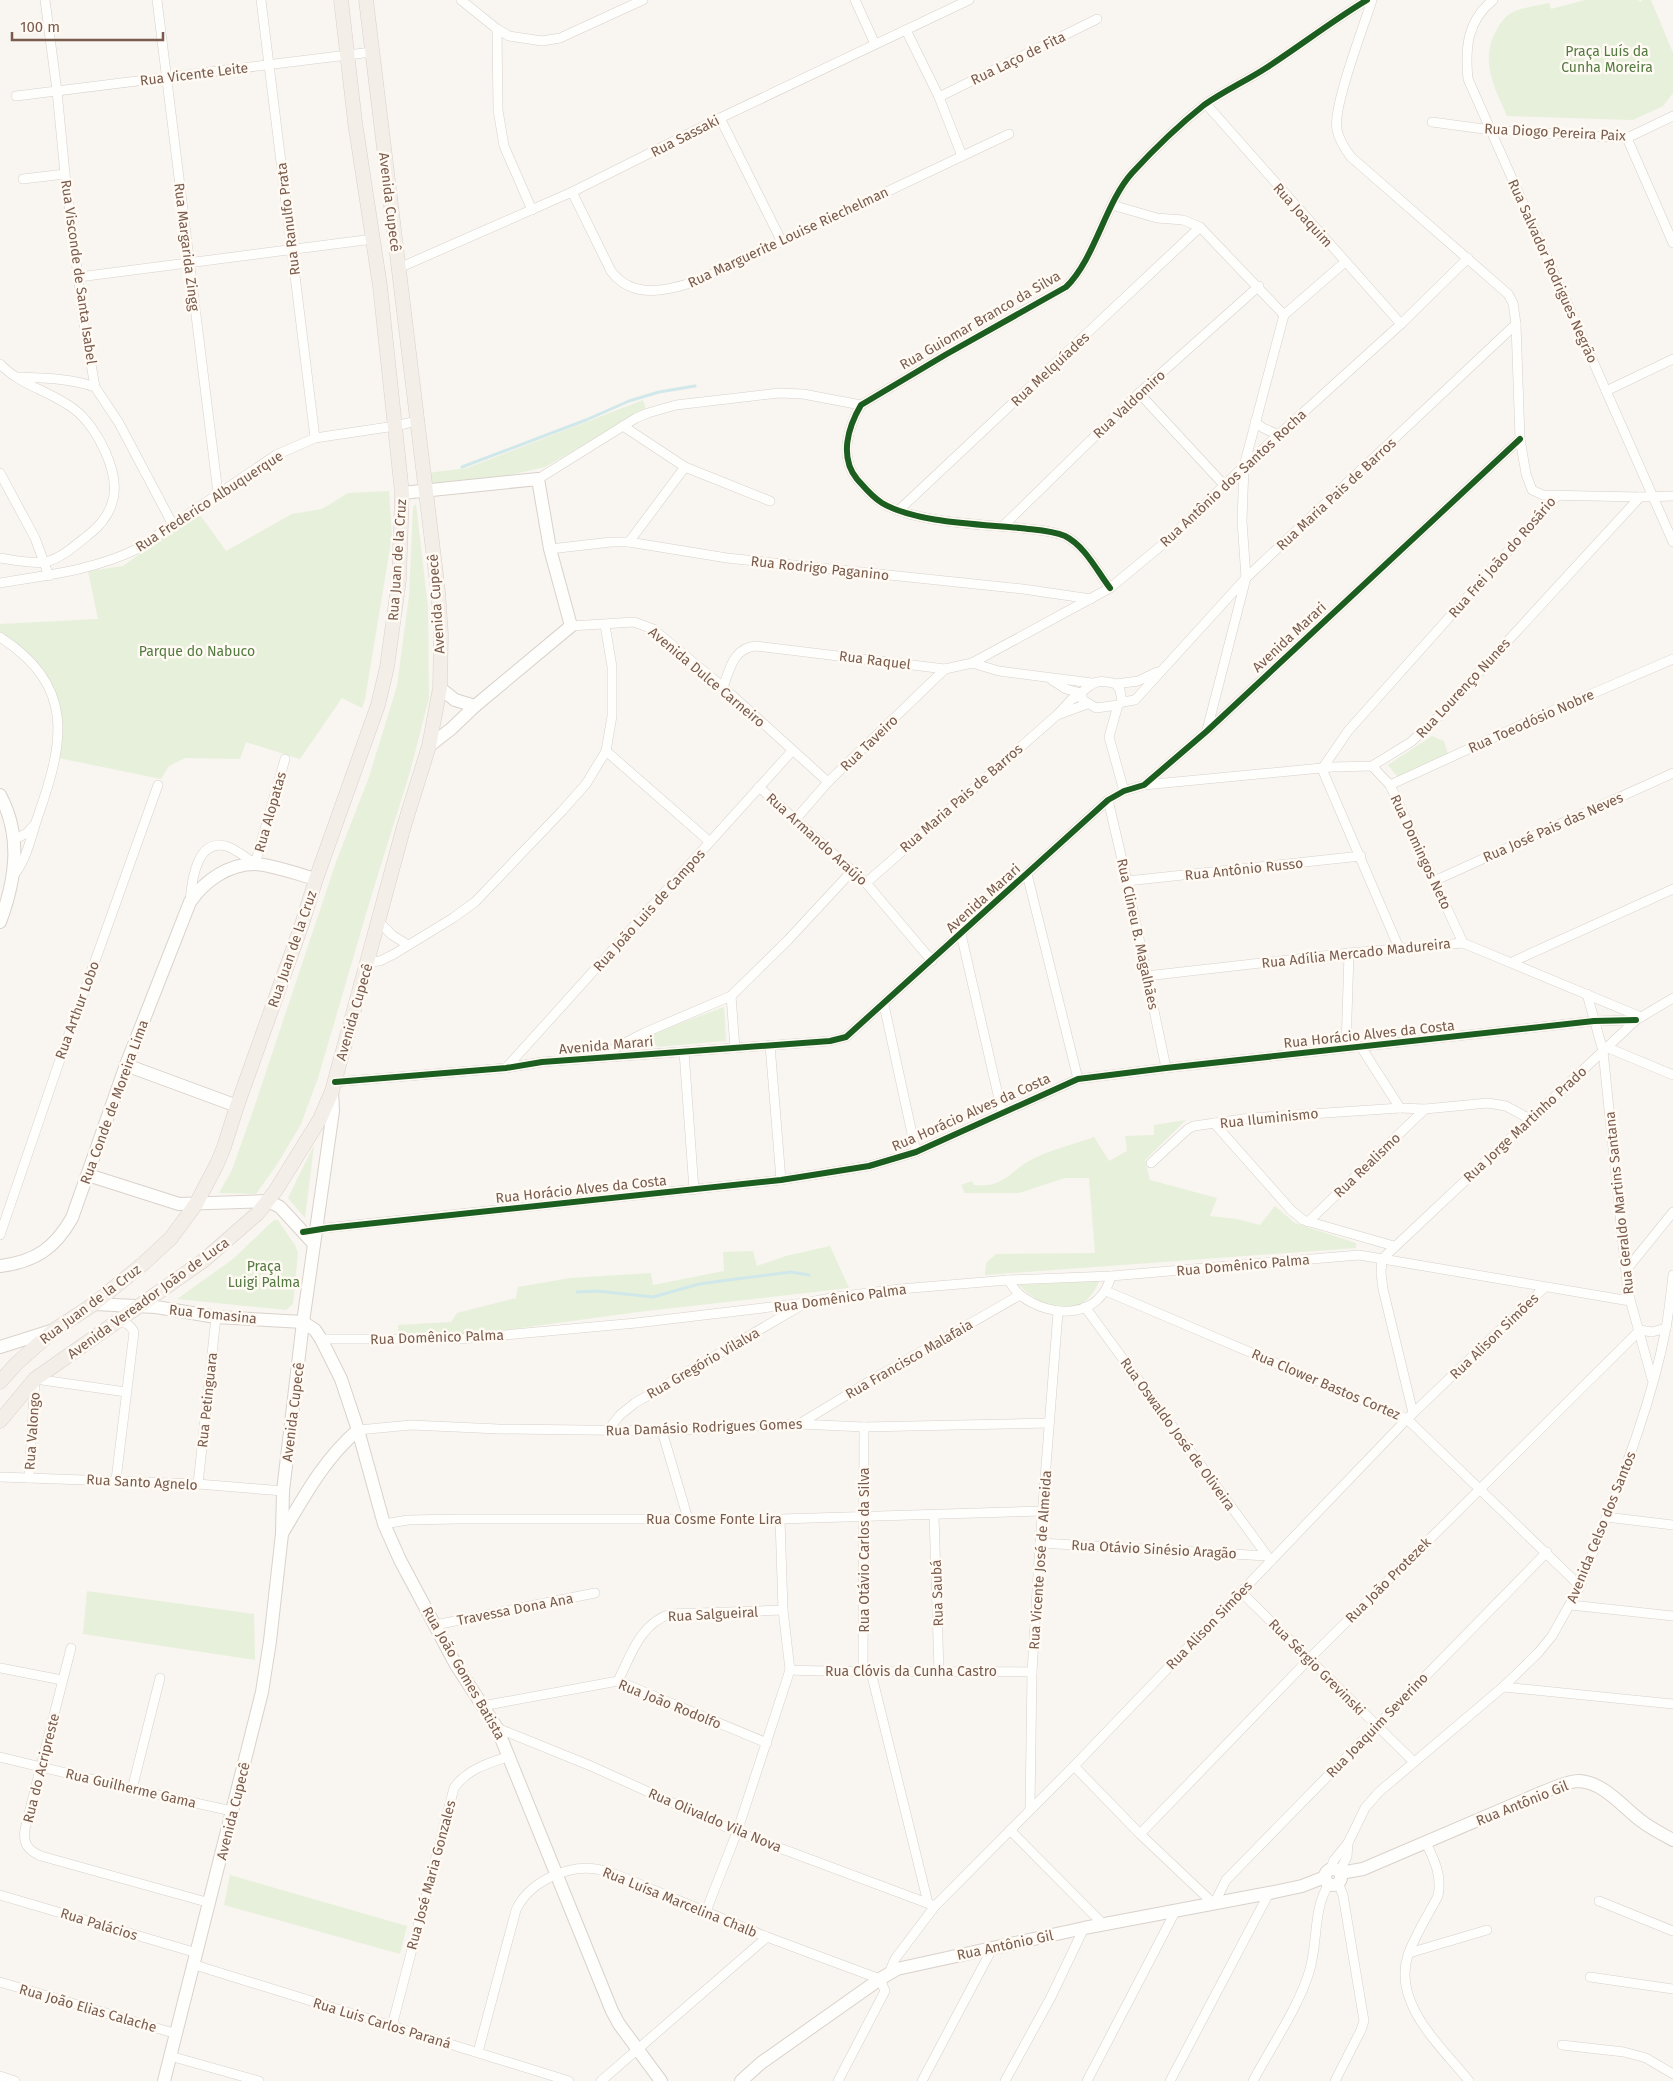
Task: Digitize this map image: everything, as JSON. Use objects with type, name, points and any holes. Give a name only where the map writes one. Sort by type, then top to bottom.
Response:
[{"type":"main road","name":"Avenida Cupecê","points":[[341,0],[391,378],[395,426]]},
{"type":"main road","name":"Avenida Cupecê","points":[[334,1086],[404,826],[429,746],[440,688],[442,634],[418,421],[366,0]]},
{"type":"main road","name":"Rua Juan de la Cruz","points":[[0,1382],[26,1354],[54,1330],[94,1304],[171,1238],[196,1204],[217,1164],[378,705],[387,667],[399,580],[402,494],[395,426]]},
{"type":"main road","name":"Avenida Vereador João de Luca","points":[[0,1421],[40,1376],[203,1261],[235,1234],[268,1201],[307,1142],[320,1119],[334,1086]]},
{"type":"street","name":"Rua Visconde de Santa Isabel","points":[[45,0],[84,324],[95,387],[119,423],[173,525]]},
{"type":"street","name":"Rua Margarida Zingg","points":[[157,0],[218,493]]},
{"type":"street","name":"Rua Ranulfo Prata","points":[[261,0],[315,438]]},
{"type":"street","points":[[461,0],[497,29],[509,36],[542,40],[560,38],[643,0]]},
{"type":"street","points":[[855,0],[875,44]]},
{"type":"street","name":"Rua Sassaki","points":[[399,268],[572,192],[720,118],[968,0]]},
{"type":"street","name":"Rua Guiomar Branco da Silva","points":[[861,405],[944,355],[1066,287],[1076,277],[1112,205],[1131,174],[1184,122],[1206,104],[1265,69],[1367,0]]},
{"type":"street","name":"Rua Frei João do Rosário","points":[[1372,0],[1336,117],[1336,130],[1341,143],[1351,157],[1508,294],[1513,304],[1516,324],[1520,439],[1528,484],[1532,490],[1543,495],[1558,495]]},
{"type":"street","name":"Rua Salvador Rodrigues Negrão","points":[[1493,0],[1478,16],[1469,34],[1466,54],[1468,79],[1673,542]]},
{"type":"street","name":"Rua Laço de Fita","points":[[939,97],[1097,19]]},
{"type":"street","points":[[497,29],[498,110],[504,146],[532,210]]},
{"type":"street","points":[[906,30],[939,97],[962,156]]},
{"type":"street","name":"Rua Vicente Leite","points":[[16,96],[372,52]]},
{"type":"street","name":"Rua Joaquim","points":[[1206,104],[1401,324]]},
{"type":"street","name":"Rua Diogo Pereira Paix","points":[[1432,122],[1491,130],[1627,138],[1673,116]]},
{"type":"street","points":[[720,118],[781,240]]},
{"type":"street","name":"Rua Marguerite Louise Riechelman","points":[[572,192],[615,276],[626,285],[642,290],[674,289],[700,280],[781,240],[1009,134]]},
{"type":"street","points":[[1627,138],[1671,231],[1673,243]]},
{"type":"street","points":[[22,179],[65,174]]},
{"type":"street","points":[[1112,205],[1157,218],[1183,220],[1200,227],[1259,286],[1284,315]]},
{"type":"street","name":"Rua Melquíades","points":[[899,510],[1200,227]]},
{"type":"street","points":[[79,277],[373,239]]},
{"type":"street","name":"Rua Antônio dos Santos Rocha","points":[[972,663],[1110,588],[1168,540],[1244,466],[1401,324],[1468,258]]},
{"type":"street","points":[[1207,731],[1246,578],[1242,520],[1244,466],[1284,315],[1345,262]]},
{"type":"street","name":"Rua Valdomiro","points":[[1003,526],[1139,393],[1259,286]]},
{"type":"street","name":"Rua Maria Pais de Barros","points":[[1120,703],[1135,700],[1246,578],[1516,324]]},
{"type":"street","points":[[1606,392],[1673,359]]},
{"type":"street","points":[[0,364],[14,377],[69,405],[82,415],[105,449],[113,478],[113,502],[102,524],[78,543],[45,562],[0,558]]},
{"type":"street","points":[[14,377],[81,382],[95,387]]},
{"type":"street","points":[[402,494],[538,479],[623,426],[648,413],[676,405],[768,393],[804,394],[861,405],[849,429],[847,444],[849,463],[854,475],[872,496],[881,502],[899,510],[943,520],[1053,532],[1065,536],[1085,554],[1110,588]]},
{"type":"street","points":[[1139,393],[1225,486]]},
{"type":"street","name":"Rua Frederico Albuquerque","points":[[0,583],[49,576],[117,559],[137,549],[276,454],[315,438],[418,421]]},
{"type":"street","points":[[1255,422],[1263,428],[1279,434]]},
{"type":"street","points":[[623,426],[685,467],[770,501]]},
{"type":"street","name":"Avenida Marari","points":[[334,1086],[506,1068],[542,1062],[830,1042],[846,1038],[1108,800],[1124,791],[1144,785],[1207,731],[1520,439]]},
{"type":"street","points":[[629,542],[685,467]]},
{"type":"street","points":[[0,473],[35,538],[49,576]]},
{"type":"street","points":[[429,746],[571,626],[550,550],[538,479]]},
{"type":"street","points":[[1558,495],[1673,496]]},
{"type":"street","name":"Rua Frei João do Rosário","points":[[1322,769],[1348,731],[1558,495]]},
{"type":"street","name":"Rua Lourenço Nunes","points":[[1144,785],[1372,766],[1411,742],[1436,718],[1640,497]]},
{"type":"street","name":"Rua Rodrigo Paganino","points":[[550,550],[611,542],[629,542],[726,558],[1023,589],[1091,599]]},
{"type":"street","name":"Avenida Dulce Carneiro","points":[[571,626],[634,622],[653,629],[723,687],[828,782]]},
{"type":"street","points":[[368,962],[380,961],[454,918],[475,902],[498,880],[586,784],[606,751],[612,716],[612,667],[605,624]]},
{"type":"street","points":[[0,637],[16,647],[33,664],[42,678],[56,708],[59,731],[56,758],[36,823],[22,865],[13,877]]},
{"type":"street","name":"Rua Raquel","points":[[723,687],[738,654],[744,648],[756,646],[945,669],[972,663],[1000,671],[1092,684]]},
{"type":"street","name":"Rua Toeodósio Nobre","points":[[1390,785],[1544,714],[1673,659]]},
{"type":"street","name":"Rua Taveiro","points":[[795,820],[828,782],[945,669]]},
{"type":"street","name":"Rua Maria Pais de Barros","points":[[1116,684],[1138,681],[1162,669]]},
{"type":"street","name":"Rua Raquel","points":[[1050,678],[1066,688],[1081,694]]},
{"type":"street","points":[[1120,703],[1096,708],[1087,704],[1081,694],[1092,684],[1103,680],[1116,684],[1120,690],[1120,703],[1109,737],[1124,791]]},
{"type":"street","points":[[440,688],[455,700],[476,706]]},
{"type":"street","name":"Rua Maria Pais de Barros","points":[[866,883],[1057,715],[1072,699],[1081,694]]},
{"type":"street","name":"Rua Maria Pais de Barros","points":[[1057,715],[1087,704]]},
{"type":"street","points":[[606,751],[710,842]]},
{"type":"street","name":"Rua João Luis de Campos","points":[[506,1068],[792,751]]},
{"type":"street","name":"Rua Alopatas","points":[[255,864],[285,759]]},
{"type":"street","name":"Rua Domingos Neto","points":[[1372,766],[1390,785],[1434,882],[1464,942]]},
{"type":"street","points":[[1322,769],[1399,948]]},
{"type":"street","name":"Rua José Pais das Neves","points":[[1434,882],[1673,773]]},
{"type":"street","name":"Rua Arthur Lobo","points":[[0,1235],[65,1045],[158,785]]},
{"type":"street","name":"Rua Armando Araújo","points":[[759,787],[866,883],[932,961]]},
{"type":"street","points":[[0,795],[8,811],[15,839],[16,856],[13,877],[0,922]]},
{"type":"street","name":"Rua Clineu B. Magalhães","points":[[1108,800],[1166,1068]]},
{"type":"street","points":[[15,839],[27,832],[36,823]]},
{"type":"street","name":"Rua Conde de Moreira Lima","points":[[0,1266],[21,1263],[37,1256],[63,1235],[72,1218],[126,1065],[190,902],[198,861],[207,848],[218,845],[231,848],[255,864],[316,878]]},
{"type":"street","name":"Rua Antônio Russo","points":[[1127,881],[1361,856]]},
{"type":"street","name":"Rua Conde de Moreira Lima","points":[[190,902],[203,885],[220,873],[255,864]]},
{"type":"street","points":[[597,1058],[644,1033],[731,996],[788,940],[853,870]]},
{"type":"street","points":[[1027,874],[1078,1080]]},
{"type":"street","points":[[1512,962],[1673,889]]},
{"type":"street","points":[[379,922],[392,935],[408,945]]},
{"type":"street","points":[[961,934],[1002,1112]]},
{"type":"street","name":"Rua Adília Mercado Madureira","points":[[1146,976],[1464,942],[1587,994],[1638,1019]]},
{"type":"street","points":[[1346,1048],[1349,953]]},
{"type":"street","name":"Rua Geraldo Martins Santana","points":[[1587,994],[1594,1021],[1605,1049],[1627,1284],[1653,1382]]},
{"type":"street","points":[[731,996],[735,1048]]},
{"type":"street","name":"Rua Jorge Martinho Prado","points":[[1382,1258],[1638,1019],[1673,998]]},
{"type":"street","points":[[884,1005],[916,1152]]},
{"type":"street","name":"Rua Horácio Alves da Costa","points":[[316,1229],[694,1190],[781,1180],[869,1166],[916,1152],[1002,1112],[1078,1080],[1346,1048],[1594,1021],[1638,1019]]},
{"type":"street","points":[[770,1045],[781,1180]]},
{"type":"street","points":[[1361,1047],[1400,1108]]},
{"type":"street","points":[[1605,1049],[1673,1075]]},
{"type":"street","points":[[684,1052],[694,1190]]},
{"type":"street","points":[[126,1065],[237,1106]]},
{"type":"street","name":"Avenida Cupecê","points":[[164,2081],[262,1692],[270,1641],[282,1534],[283,1491],[333,1111],[334,1086]]},
{"type":"street","name":"Rua Iluminismo","points":[[1151,1163],[1188,1129],[1194,1126],[1214,1123],[1288,1115],[1400,1108],[1425,1109],[1488,1103],[1506,1106],[1530,1119]]},
{"type":"street","name":"Rua Realismo","points":[[1308,1222],[1425,1109]]},
{"type":"street","points":[[1214,1123],[1291,1210],[1308,1222],[1394,1246]]},
{"type":"street","points":[[88,1175],[179,1204],[268,1201],[280,1206],[314,1244]]},
{"type":"street","points":[[1627,1269],[1673,1212]]},
{"type":"street","points":[[303,1232],[316,1229]]},
{"type":"street","name":"Rua Domênico Palma","points":[[321,1339],[460,1339],[626,1324],[805,1303],[900,1289],[1008,1280],[1111,1276],[1359,1255],[1544,1288],[1630,1301]]},
{"type":"street","points":[[1382,1258],[1383,1289],[1410,1416]]},
{"type":"street","name":"Avenida Celso dos Santos","points":[[1253,2081],[1300,1995],[1313,1952],[1320,1901],[1347,1858],[1348,1843],[1364,1808],[1414,1762],[1503,1687],[1546,1645],[1571,1605],[1580,1586],[1636,1436],[1653,1382],[1666,1328],[1673,1275]]},
{"type":"street","points":[[1008,1280],[1020,1295],[1058,1312],[1073,1311],[1085,1307],[1106,1291],[1111,1276]]},
{"type":"street","name":"Rua Alison Simões","points":[[884,1976],[932,1905],[1074,1766],[1241,1592],[1269,1558],[1410,1416],[1544,1288]]},
{"type":"street","name":"Rua Clower Bastos Cortez","points":[[1106,1291],[1410,1416],[1580,1586]]},
{"type":"street","name":"Rua Francisco Malafaia","points":[[799,1424],[1020,1295]]},
{"type":"street","name":"Rua Gregório Vilalva","points":[[608,1430],[620,1415],[635,1403],[805,1303]]},
{"type":"street","name":"Rua Tomasina","points":[[94,1304],[156,1307],[216,1317],[304,1322]]},
{"type":"street","name":"Rua Oswaldo José de Oliveira","points":[[1085,1307],[1269,1558]]},
{"type":"street","name":"Rua Vicente José de Almeida","points":[[1030,1808],[1032,1672],[1058,1312]]},
{"type":"street","name":"Rua Petinguara","points":[[198,1484],[216,1317]]},
{"type":"street","points":[[116,1480],[134,1332],[127,1323],[118,1321]]},
{"type":"street","points":[[304,1322],[321,1339]]},
{"type":"street","points":[[1640,1330],[1652,1332],[1666,1328]]},
{"type":"street","points":[[0,1347],[54,1330]]},
{"type":"street","name":"Rua João Protezek","points":[[1140,1834],[1309,1659],[1640,1330]]},
{"type":"street","name":"Rua João Gomes Batista","points":[[321,1339],[340,1379],[358,1430],[384,1524],[400,1560],[456,1665],[497,1728],[510,1756],[612,2011],[619,2024],[661,2081]]},
{"type":"street","points":[[14,1343],[20,1345],[26,1354]]},
{"type":"street","name":"Rua Valongo","points":[[29,1478],[40,1376],[59,1382],[126,1392]]},
{"type":"street","name":"Rua Damásio Rodrigues Gomes","points":[[358,1430],[395,1426],[439,1425],[499,1429],[662,1431],[799,1424],[864,1428],[1049,1423]]},
{"type":"street","name":"Rua Otávio Carlos da Silva","points":[[864,1428],[867,1673],[932,1905]]},
{"type":"street","points":[[282,1534],[316,1476],[342,1444],[358,1430]]},
{"type":"street","points":[[662,1431],[688,1519]]},
{"type":"street","name":"Rua Santo Agnelo","points":[[0,1477],[198,1484],[283,1491]]},
{"type":"street","name":"Rua Cosme Fonte Lira","points":[[384,1524],[408,1520],[780,1519],[1043,1510]]},
{"type":"street","name":"Rua Saubá","points":[[934,1515],[939,1671]]},
{"type":"street","points":[[1606,1517],[1673,1525]]},
{"type":"street","points":[[706,1911],[737,1832],[790,1670],[783,1610],[780,1519]]},
{"type":"street","name":"Rua Otávio Sinésio Aragão","points":[[1040,1543],[1269,1558]]},
{"type":"street","name":"Rua Joaquim Severino","points":[[1214,1904],[1218,1892],[1226,1880],[1547,1552]]},
{"type":"street","name":"Rua Sérgio Grevinski","points":[[1241,1592],[1414,1762]]},
{"type":"street","name":"Travessa Dona Ana","points":[[435,1625],[595,1593]]},
{"type":"street","points":[[1571,1605],[1673,1616]]},
{"type":"street","name":"Rua Salgueiral","points":[[618,1681],[646,1628],[661,1617],[670,1614],[783,1610]]},
{"type":"street","name":"Rua do Acripreste","points":[[71,1648],[24,1838],[30,1850],[41,1856],[210,1903]]},
{"type":"street","points":[[0,1668],[62,1680]]},
{"type":"street","name":"Rua Clóvis da Cunha Castro","points":[[790,1670],[867,1673],[939,1671],[1032,1672]]},
{"type":"street","points":[[132,1790],[160,1678]]},
{"type":"street","name":"Rua João Rodolfo","points":[[482,1706],[618,1681],[767,1744]]},
{"type":"street","points":[[1503,1687],[1673,1704]]},
{"type":"street","name":"Rua Olivaldo Vila Nova","points":[[497,1728],[591,1766],[737,1832],[932,1905]]},
{"type":"street","name":"Rua José Maria Gonzales","points":[[392,2026],[454,1788],[465,1776],[482,1765],[510,1756]]},
{"type":"street","name":"Rua Guilherme Gama","points":[[0,1757],[132,1790],[232,1811]]},
{"type":"street","points":[[1074,1766],[1140,1834],[1214,1904]]},
{"type":"street","name":"Rua Antônio Gil","points":[[741,2081],[761,2063],[884,1976],[917,1964],[1084,1928],[1175,1912],[1302,1886],[1311,1887],[1334,1879],[1355,1876],[1363,1870],[1565,1783],[1589,1782],[1600,1788],[1642,1822],[1673,1840]]},
{"type":"street","points":[[1010,1830],[1104,1925]]},
{"type":"street","points":[[1426,1844],[1439,1875],[1440,1887],[1438,1896],[1409,1954],[1405,1976],[1408,1994],[1418,2018],[1469,2081]]},
{"type":"street","name":"Rua Luísa Marcelina Chalb","points":[[478,2052],[516,1910],[528,1890],[537,1884],[556,1875],[580,1868],[597,1869],[767,1937],[884,1976]]},
{"type":"street","points":[[1334,1879],[1345,1911],[1364,2021],[1335,2081]]},
{"type":"street","points":[[1170,2081],[1268,1893]]},
{"type":"street","name":"Rua Palácios","points":[[0,1895],[196,1959]]},
{"type":"street","points":[[1599,1901],[1673,1931]]},
{"type":"street","points":[[1087,2081],[1175,1912]]},
{"type":"street","points":[[1005,2081],[1051,1997],[1084,1928]]},
{"type":"street","points":[[1409,1954],[1487,1930]]},
{"type":"street","points":[[601,2081],[767,1937]]},
{"type":"street","points":[[922,2081],[987,1962],[992,1949]]},
{"type":"street","name":"Rua Luis Carlos Paraná","points":[[196,1959],[392,2026],[568,2081]]},
{"type":"street","points":[[838,2081],[878,2008],[885,1991],[884,1976]]},
{"type":"street","points":[[1590,1977],[1673,1989]]},
{"type":"street","name":"Rua João Elias Calache","points":[[0,1982],[176,2034]]},
{"type":"street","points":[[1562,2045],[1624,2052],[1646,2058],[1673,2074]]},
{"type":"street","points":[[170,2056],[258,2081]]},
{"type":"street","points":[[0,2076],[15,2081]]},
{"type":"green space","name":"Praça Luís da Cunha Moreira","points":[[1585,0],[1638,0],[1641,2],[1642,0],[1651,0],[1673,53],[1673,93],[1663,106],[1633,120],[1507,116],[1494,84],[1489,64],[1491,42],[1501,23],[1511,13],[1525,8],[1549,3],[1551,9]]},
{"type":"green space","points":[[643,400],[646,409],[545,467],[501,477],[429,487],[428,473],[467,468]]},
{"type":"green space","name":"Parque do Nabuco","points":[[389,491],[392,536],[365,699],[362,708],[342,698],[300,759],[246,742],[240,759],[185,758],[169,766],[161,779],[54,757],[58,726],[40,673],[0,634],[0,624],[98,619],[88,571],[123,566],[198,512],[226,551],[292,514],[322,509],[348,493]]},
{"type":"green space","points":[[416,504],[428,607],[429,698],[410,772],[318,1078],[301,1124],[278,1163],[256,1194],[219,1193],[232,1170],[255,1105],[336,862],[369,777],[397,686],[409,596],[413,507]]},
{"type":"green space","points":[[1432,736],[1444,741],[1450,761],[1403,783],[1388,765]]},
{"type":"green space","points":[[724,1007],[726,1041],[658,1047],[646,1036]]},
{"type":"green space","points":[[1186,1120],[1145,1160],[1150,1180],[1217,1198],[1210,1216],[1237,1219],[1260,1225],[1275,1206],[1295,1223],[1356,1243],[1356,1248],[985,1275],[986,1263],[996,1254],[1095,1253],[1089,1178],[1065,1178],[1019,1193],[965,1193],[961,1185],[972,1181],[974,1185],[998,1182],[1036,1157],[1094,1137],[1109,1161],[1127,1151],[1125,1136],[1154,1135],[1154,1125]]},
{"type":"green space","name":"Praça Luigi Palma","points":[[314,1145],[305,1218],[288,1198]]},
{"type":"green space","name":"Praça Luigi Palma","points":[[274,1220],[278,1220],[295,1245],[298,1253],[293,1304],[286,1310],[177,1299],[233,1259]]},
{"type":"green space","points":[[830,1246],[849,1288],[638,1312],[462,1336],[398,1335],[398,1325],[451,1322],[457,1313],[516,1298],[518,1287],[570,1278],[651,1273],[653,1285],[724,1271],[723,1252],[753,1251],[757,1266],[786,1256]]},
{"type":"green space","points":[[1099,1281],[1092,1294],[1083,1302],[1073,1307],[1062,1308],[1039,1301],[1019,1285]]},
{"type":"green space","points":[[87,1591],[254,1614],[255,1660],[83,1634]]},
{"type":"green space","points":[[230,1875],[407,1926],[400,1954],[224,1905]]},
{"type":"waterway","points":[[462,467],[586,420],[629,401],[659,392],[695,386]]},
{"type":"waterway","points":[[577,1292],[597,1291],[653,1297],[699,1284],[791,1272],[809,1275]]},
{"type":"cycle path","points":[[1110,588],[1085,552],[1065,536],[1043,530],[930,519],[896,510],[878,501],[851,470],[848,461],[847,442],[852,423],[861,405],[1066,287],[1085,262],[1123,185],[1149,155],[1204,105],[1266,68],[1367,0]]},
{"type":"cycle path","points":[[335,1082],[506,1068],[542,1062],[830,1041],[846,1037],[1108,800],[1124,791],[1144,785],[1207,731],[1520,439]]},
{"type":"cycle path","points":[[303,1232],[781,1180],[869,1166],[916,1152],[1078,1079],[1594,1021],[1636,1020]]}]
